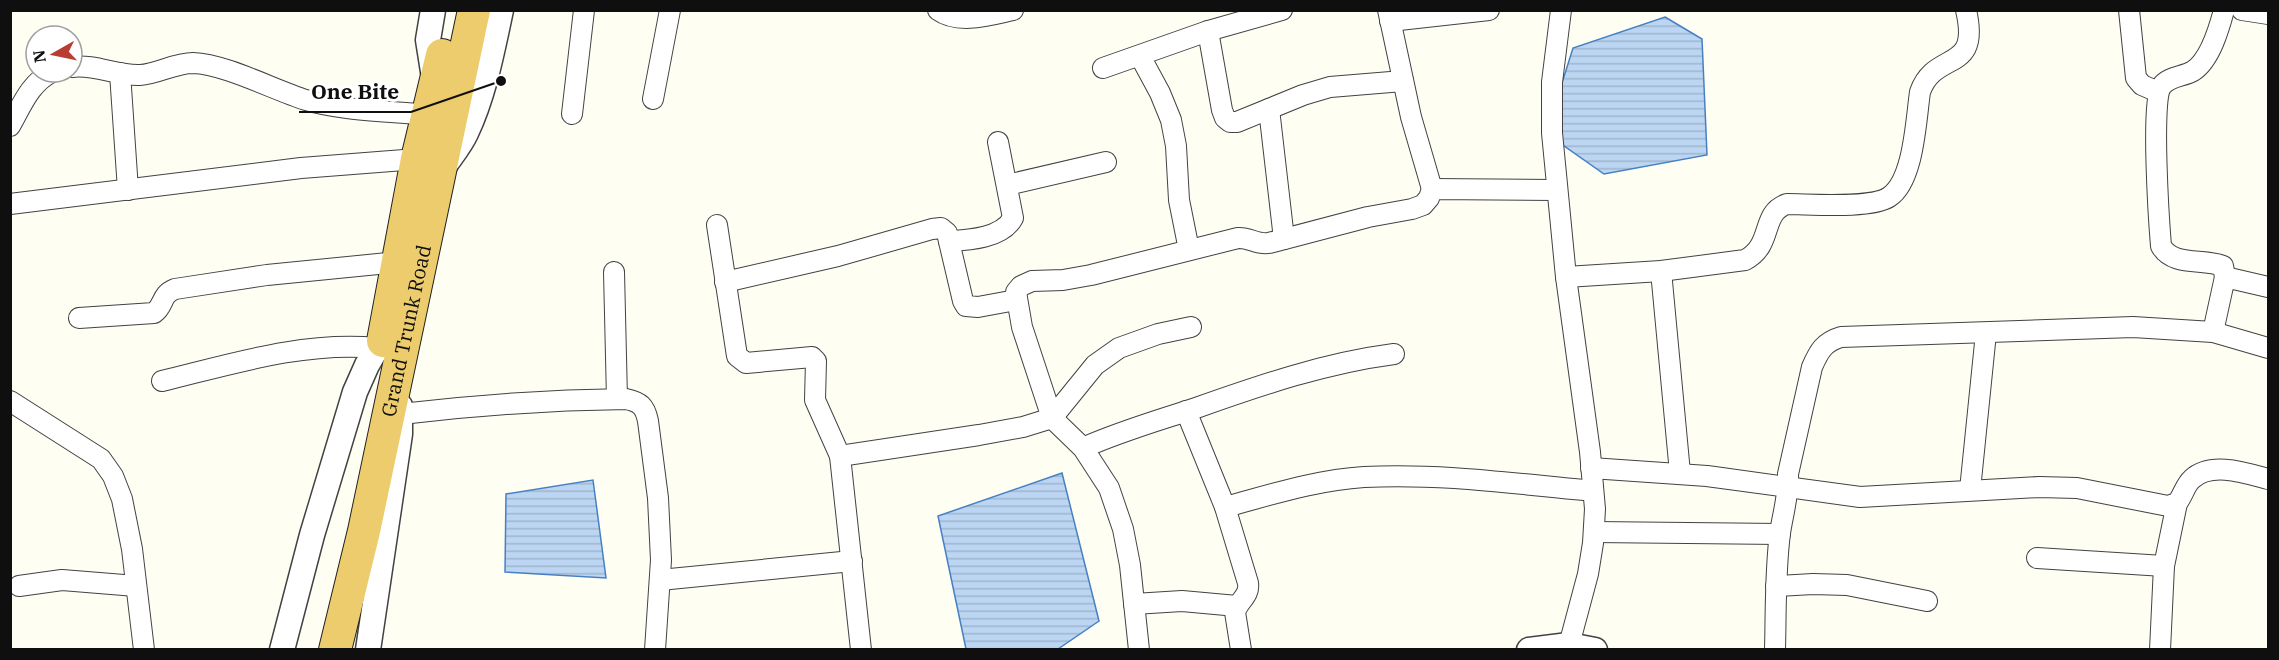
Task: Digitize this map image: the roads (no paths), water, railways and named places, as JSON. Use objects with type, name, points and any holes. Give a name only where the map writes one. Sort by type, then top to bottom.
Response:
[{"type":"highway","name":"Grand Trunk Road","points":[[335,650],[397,380],[428,166],[432,100],[451,10]]},
{"type":"highway","name":"Grand Trunk Road","points":[[314,650],[398,261],[474,10]]},
{"type":"street","points":[[84,65],[141,75],[175,65],[193,63],[212,65],[308,100],[432,100],[428,40],[432,10]]},
{"type":"street","points":[[10,204],[301,168],[428,166],[465,135],[477,106],[501,10]]},
{"type":"street","points":[[572,114],[584,10]]},
{"type":"street","points":[[653,99],[670,10]]},
{"type":"street","points":[[938,10],[944,15],[959,17],[977,17],[1013,10]]},
{"type":"street","points":[[1103,68],[1140,56],[1216,23],[1282,10]]},
{"type":"street","points":[[1139,650],[1123,529],[1108,488],[1083,448],[1052,418],[1037,376],[1016,300],[1016,292],[1021,285],[1032,281],[1064,280],[1091,275],[1238,238],[1245,237],[1263,244],[1423,205],[1432,189],[1411,117],[1389,16],[1489,10]]},
{"type":"street","points":[[1561,10],[1552,82],[1552,133],[1566,277],[1591,468],[1594,532],[1588,574],[1569,645]]},
{"type":"street","points":[[1566,277],[1661,271],[1745,260],[1756,255],[1763,243],[1771,215],[1778,207],[1787,204],[1874,203],[1889,197],[1900,186],[1909,164],[1923,81],[1963,53],[1969,44],[1971,28],[1966,10]]},
{"type":"street","points":[[2129,10],[2136,78],[2142,86],[2158,92]]},
{"type":"street","points":[[2213,332],[2225,277],[2223,266],[2174,258],[2165,253],[2161,246],[2156,138],[2158,92],[2165,82],[2192,71],[2199,65],[2220,26],[2224,10]]},
{"type":"street","points":[[2242,10],[2268,14]]},
{"type":"street","points":[[1216,23],[1225,118],[1230,122],[1237,122],[1329,87],[1403,81]]},
{"type":"street","points":[[1140,56],[1160,93],[1171,120],[1176,146],[1181,211],[1190,250]]},
{"type":"street","points":[[120,73],[128,190]]},
{"type":"street","points":[[10,126],[28,93],[36,84]]},
{"type":"street","points":[[1269,109],[1284,239]]},
{"type":"street","points":[[949,241],[972,240],[990,235],[1009,226],[1013,218],[998,142]]},
{"type":"street","points":[[1007,185],[1106,162]]},
{"type":"street","points":[[1432,189],[1557,190]]},
{"type":"street","points":[[717,225],[737,356],[746,363],[812,357],[816,361],[815,400],[840,456],[861,650]]},
{"type":"street","points":[[725,282],[838,256],[941,228],[947,233],[966,306],[978,307],[1016,300]]},
{"type":"street","points":[[79,318],[154,313],[159,310],[164,297],[176,289],[267,275],[398,261]]},
{"type":"street","points":[[1661,271],[1680,473]]},
{"type":"street","points":[[614,272],[617,399]]},
{"type":"street","points":[[2225,277],[2268,287]]},
{"type":"street","points":[[840,456],[990,433],[1023,427],[1052,418],[1095,366],[1119,348],[1158,334],[1191,327]]},
{"type":"street","points":[[1775,650],[1776,586],[1780,534],[1789,486],[1788,474],[1812,367],[1819,351],[1829,341],[1841,337],[2133,327],[2213,332],[2268,348]]},
{"type":"street","points":[[1970,490],[1986,333]]},
{"type":"street","points":[[162,381],[287,352],[380,342]]},
{"type":"street","points":[[282,650],[312,535],[355,392],[380,342]]},
{"type":"street","points":[[1083,448],[1124,430],[1283,377],[1352,360],[1395,354]]},
{"type":"street","points":[[368,650],[399,445],[401,414],[397,380]]},
{"type":"street","points":[[401,414],[480,405],[617,399],[638,402],[646,410],[658,498],[660,579],[656,650]]},
{"type":"street","points":[[10,401],[101,459],[113,476],[122,499],[144,650]]},
{"type":"street","points":[[1186,411],[1224,507],[1248,583],[1247,595],[1237,606],[1236,618],[1241,650]]},
{"type":"street","points":[[1591,468],[1680,473],[1860,496],[2039,487],[2077,488],[2168,506],[2177,503]]},
{"type":"street","points":[[2160,650],[2164,566],[2177,503],[2190,481],[2200,473],[2216,470],[2244,472],[2268,479]]},
{"type":"street","points":[[1224,507],[1313,484],[1363,477],[1453,478],[1593,491]]},
{"type":"street","points":[[1594,532],[1780,534]]},
{"type":"street","points":[[2037,558],[2164,566]]},
{"type":"street","points":[[660,579],[852,561]]},
{"type":"street","points":[[19,586],[62,580],[136,586]]},
{"type":"street","points":[[1776,586],[1847,585],[1927,601]]},
{"type":"street","points":[[1134,604],[1182,601],[1237,606]]},
{"type":"street","points":[[1529,650],[1569,645],[1595,650]]},
{"type":"water","points":[[1665,17],[1702,39],[1707,155],[1604,174],[1560,143],[1561,86],[1573,48]]},
{"type":"water","points":[[1062,473],[1099,621],[1058,649],[966,649],[938,516]]},
{"type":"water","points":[[593,480],[606,578],[505,572],[506,494]]},
{"type":"place","name":"One Bite","points":[[501,81]]}]
